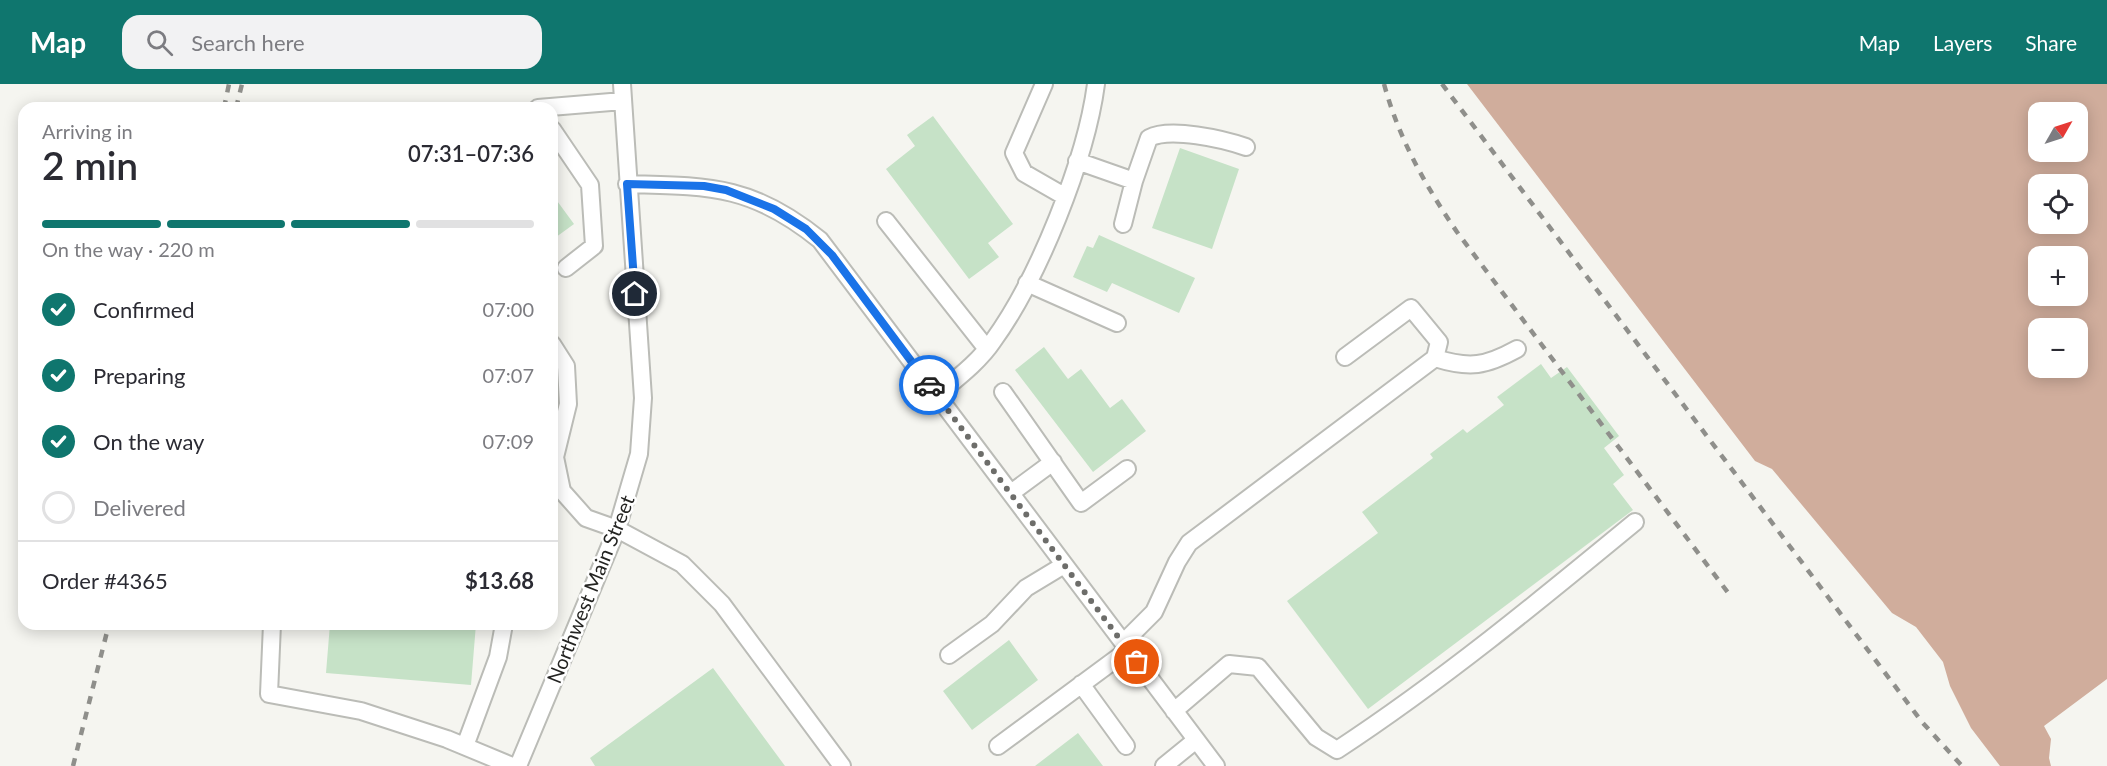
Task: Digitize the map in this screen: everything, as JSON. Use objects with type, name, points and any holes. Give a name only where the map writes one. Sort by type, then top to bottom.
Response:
[{"type":"street","points":[[1044,84],[1014,153],[1024,173],[1064,196]]},
{"type":"street","points":[[937,395],[987,349],[1018,303],[1077,161],[1096,84]]},
{"type":"street","points":[[558,104],[622,92]]},
{"type":"street","name":"Northwest Main Street","points":[[518,766],[617,529],[639,454],[643,398],[622,92]]},
{"type":"street","points":[[1124,224],[1134,181],[1149,138],[1168,133],[1227,140],[1246,147]]},
{"type":"street","points":[[558,138],[590,185],[594,246],[566,268]]},
{"type":"street","points":[[1077,161],[1134,181]]},
{"type":"street","points":[[627,184],[704,186],[726,190],[774,209],[806,229],[832,255],[1216,766]]},
{"type":"street","points":[[886,221],[987,349]]},
{"type":"street","points":[[1028,283],[1117,322]]},
{"type":"street","points":[[998,746],[1081,684],[1125,646],[1154,612],[1177,562],[1189,543],[1435,358],[1439,342],[1411,308],[1345,357]]},
{"type":"street","points":[[1435,358],[1455,365],[1482,365],[1517,349]]},
{"type":"street","points":[[558,354],[566,366],[568,404],[558,445]]},
{"type":"street","points":[[1003,392],[1082,503],[1127,469]]},
{"type":"street","points":[[1011,493],[1053,462]]},
{"type":"street","points":[[558,474],[561,491],[586,518],[617,529],[682,564],[722,604],[842,766]]},
{"type":"street","points":[[1174,711],[1229,664],[1258,668],[1316,737],[1336,750],[1399,709],[1503,631],[1635,522]]},
{"type":"street","points":[[949,655],[992,624],[1026,588],[1064,565]]},
{"type":"street","points":[[272,630],[269,694],[361,711],[512,766]]},
{"type":"street","points":[[465,747],[498,657],[503,630]]},
{"type":"street","points":[[1081,684],[1126,746]]},
{"type":"street","points":[[1164,766],[1196,740]]},
{"type":"shaded area","points":[[1467,84],[2107,84],[2107,679],[2044,726],[2051,739],[2049,758],[2051,766],[2000,766],[1971,728],[1950,686],[1943,662],[1916,627],[1892,613],[1772,469],[1755,461]]},
{"type":"building","points":[[933,116],[1013,224],[988,243],[999,257],[969,279],[886,169],[915,146],[907,135]]},
{"type":"building","points":[[1180,148],[1239,169],[1212,249],[1152,228]]},
{"type":"building","points":[[558,202],[574,224],[558,236]]},
{"type":"building","points":[[1099,235],[1195,278],[1179,313],[1112,283],[1107,292],[1073,277],[1087,246],[1093,248]]},
{"type":"building","points":[[1044,347],[1068,379],[1081,369],[1110,408],[1122,399],[1146,431],[1093,472],[1015,370]]},
{"type":"building","points":[[1541,364],[1551,378],[1567,367],[1619,436],[1604,448],[1624,475],[1613,484],[1633,510],[1368,709],[1287,601],[1378,533],[1362,512],[1433,458],[1430,454],[1463,429],[1467,433],[1504,405],[1497,397]]},
{"type":"building","points":[[330,630],[476,630],[471,685],[326,673]]},
{"type":"building","points":[[1009,640],[1038,680],[972,730],[943,691]]},
{"type":"building","points":[[713,668],[785,766],[595,766],[590,758]]},
{"type":"building","points":[[1078,733],[1103,766],[1035,766]]},
{"type":"railway","points":[[225,102],[229,84]]},
{"type":"railway","points":[[238,102],[242,84]]},
{"type":"railway","points":[[1384,84],[1405,143],[1434,197],[1457,232],[1729,594]]},
{"type":"railway","points":[[1442,84],[1922,722],[1962,766]]},
{"type":"railway","points":[[73,766],[107,630]]},
{"type":"way so far","points":[[929,385],[1137,662]]},
{"type":"route","points":[[635,294],[627,184],[704,186],[742,194],[774,209],[820,240],[929,385]]}]
